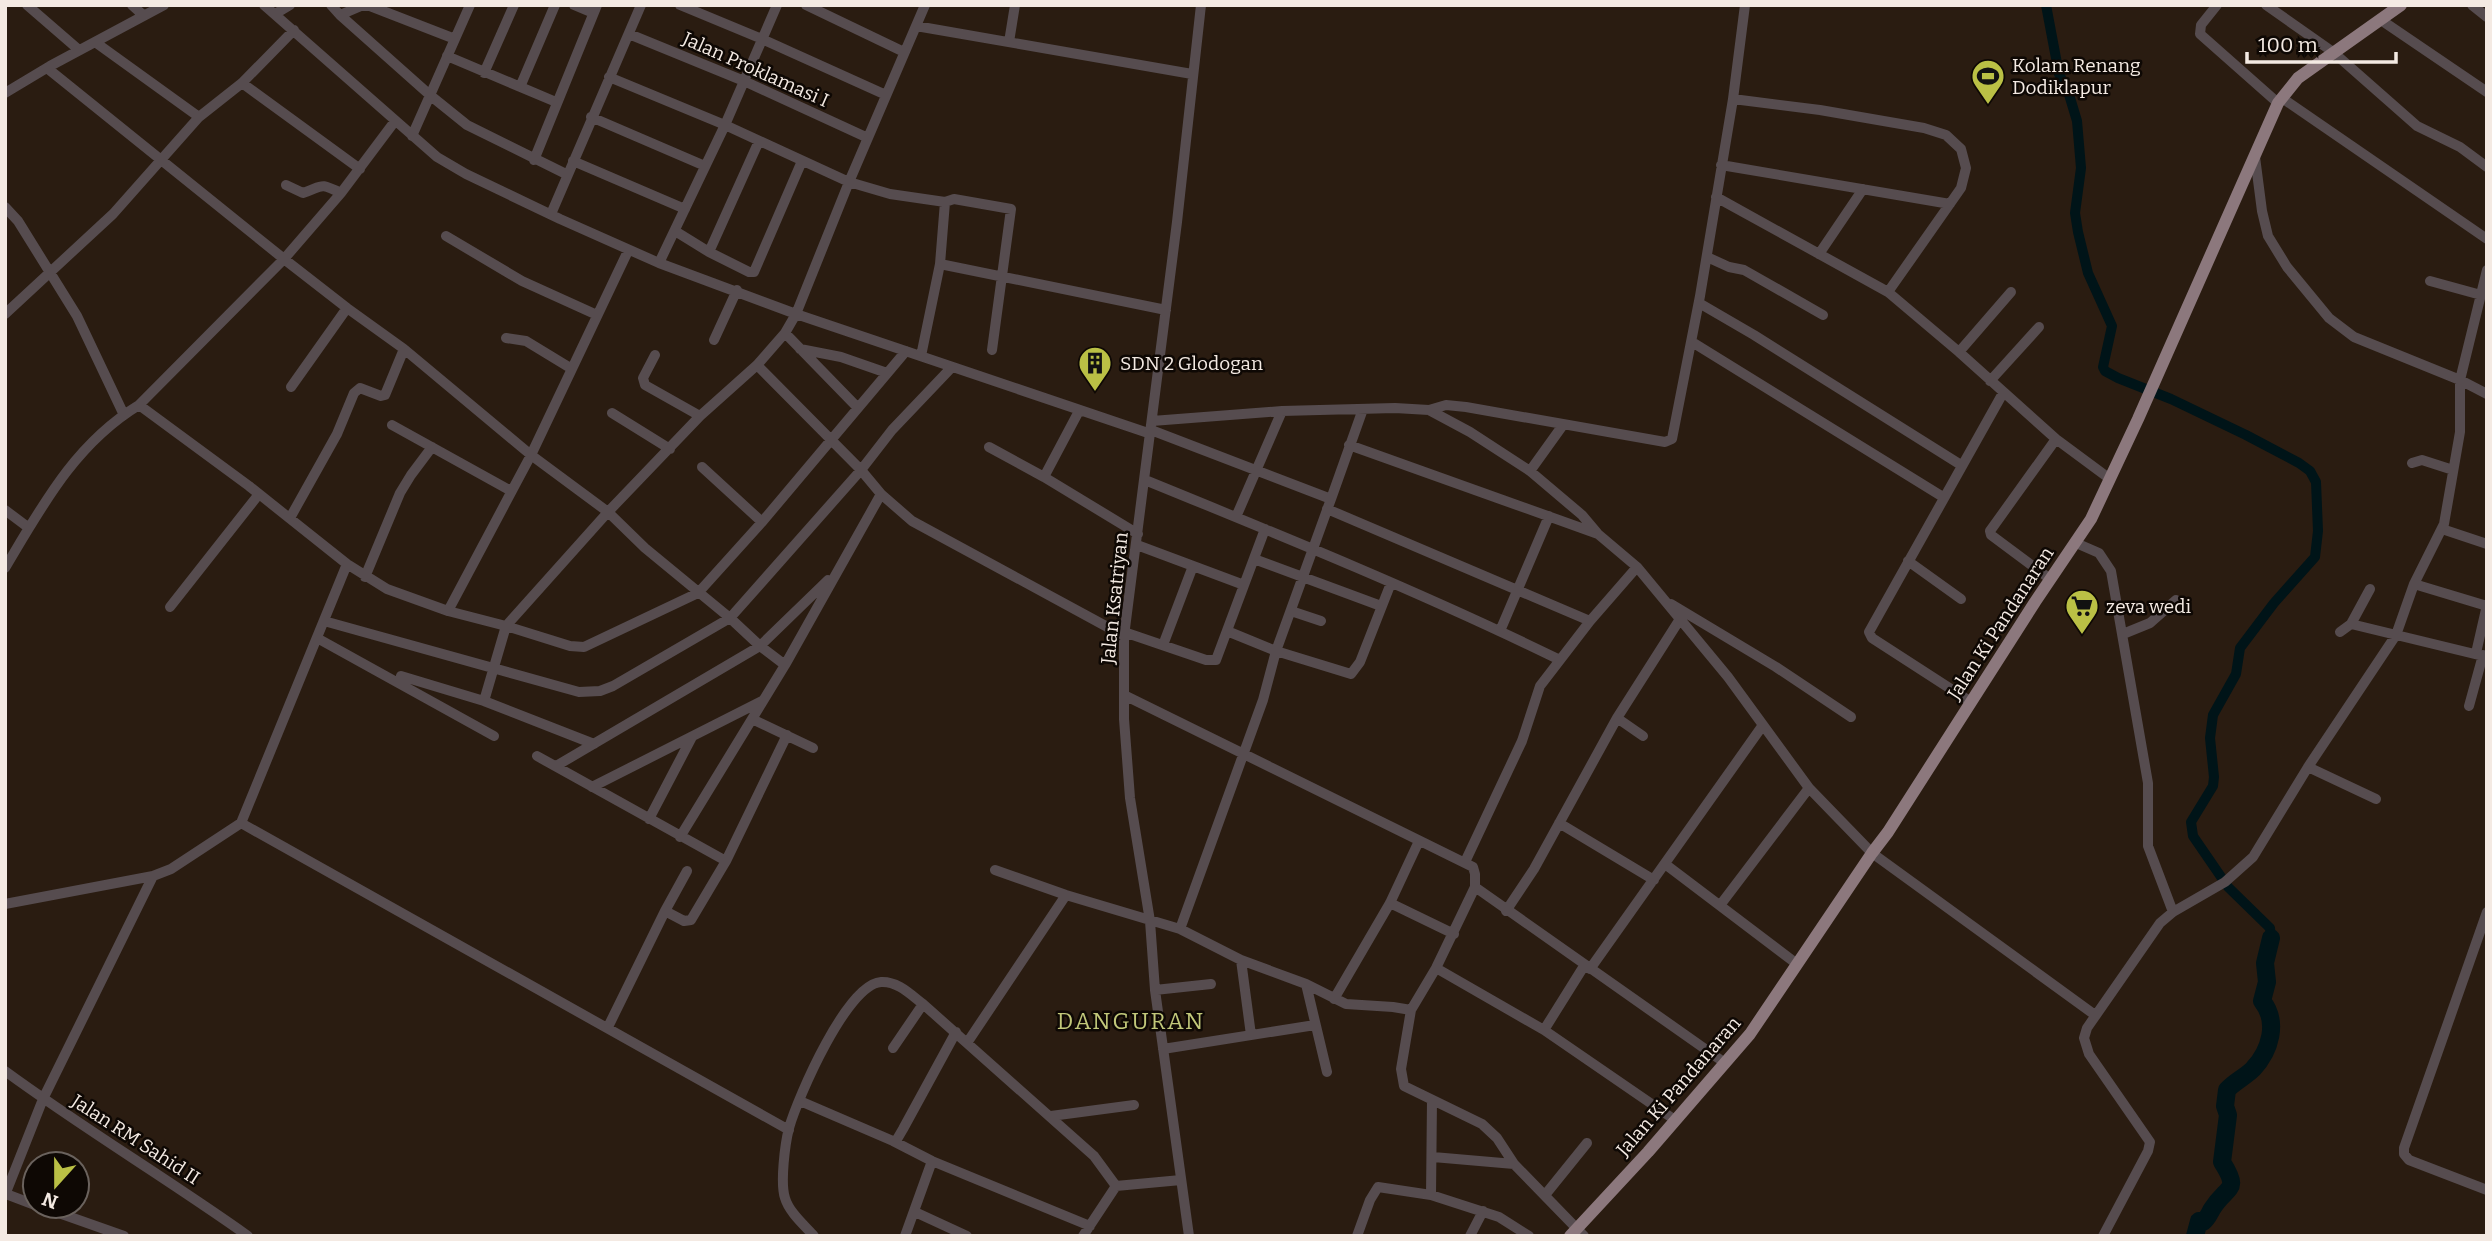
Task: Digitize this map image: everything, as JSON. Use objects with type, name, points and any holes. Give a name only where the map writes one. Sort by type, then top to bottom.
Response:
[{"type":"main road","name":"Jalan Ki Pandanaran","points":[[1577,1234],[1750,1034],[1893,824],[2050,579],[2076,543],[2110,479],[2280,100],[2298,78],[2401,5]]},
{"type":"street","points":[[27,5],[79,50]]},
{"type":"street","points":[[132,5],[143,15]]},
{"type":"street","points":[[5,93],[164,5]]},
{"type":"street","points":[[264,5],[412,136],[451,166],[628,251],[796,314],[1079,411],[1152,428],[1256,469],[1590,621]]},
{"type":"street","points":[[275,14],[290,5]]},
{"type":"street","points":[[331,5],[340,16],[467,125],[566,174]]},
{"type":"street","points":[[412,136],[470,5]]},
{"type":"street","points":[[484,73],[514,5]]},
{"type":"street","points":[[520,87],[555,5]]},
{"type":"street","points":[[534,160],[595,9],[574,5]]},
{"type":"street","points":[[551,214],[641,5]]},
{"type":"street","points":[[680,5],[886,95]]},
{"type":"street","points":[[659,263],[725,125],[777,5]]},
{"type":"street","points":[[806,5],[904,52]]},
{"type":"street","points":[[1009,42],[1015,5]]},
{"type":"street","name":"Jalan Ksatriyan","points":[[1189,1236],[1155,990],[1150,921],[1130,798],[1124,695],[1124,634],[1152,428],[1201,5]]},
{"type":"street","points":[[1152,428],[1282,411],[1429,410],[1451,405],[1670,441],[1707,257],[1733,99],[1745,5]]},
{"type":"street","points":[[2217,5],[2201,25],[2201,36],[2280,100],[2487,239]]},
{"type":"street","points":[[2266,5],[2333,52],[2417,126],[2460,147],[2487,167]]},
{"type":"street","points":[[2472,5],[2487,17]]},
{"type":"street","points":[[340,16],[361,6],[370,6],[455,39]]},
{"type":"street","points":[[484,701],[506,626],[608,512],[700,416],[757,365],[785,333],[796,314],[916,26],[921,6]]},
{"type":"street","points":[[2381,20],[2487,92]]},
{"type":"street","points":[[916,26],[1192,74]]},
{"type":"street","points":[[5,314],[113,214],[199,117],[242,83],[294,30]]},
{"type":"street","name":"Jalan Proklamasi I","points":[[629,34],[744,81],[868,138]]},
{"type":"street","points":[[95,42],[199,117]]},
{"type":"street","points":[[447,56],[556,102]]},
{"type":"street","points":[[47,68],[346,309],[404,349],[531,455],[608,512],[645,548],[785,665]]},
{"type":"street","points":[[609,77],[725,125],[849,182],[898,195],[945,202],[961,200],[1011,209],[992,350]]},
{"type":"street","points":[[242,83],[360,169]]},
{"type":"street","points":[[1733,99],[1820,110],[1924,128],[1947,135],[1961,149],[1966,162],[1961,188],[1888,292]]},
{"type":"street","points":[[591,117],[705,166]]},
{"type":"street","points":[[5,568],[59,480],[89,443],[139,405],[284,259],[341,193],[396,121]]},
{"type":"street","points":[[709,252],[760,141]]},
{"type":"street","points":[[2255,157],[2268,236],[2283,261],[2323,311],[2354,337],[2460,380],[2487,394]]},
{"type":"street","points":[[675,231],[749,272],[755,271],[802,160]]},
{"type":"street","points":[[573,161],[685,209]]},
{"type":"street","points":[[1721,165],[1950,204]]},
{"type":"street","points":[[286,185],[303,194],[319,185],[341,193]]},
{"type":"street","points":[[1819,254],[1863,189]]},
{"type":"street","points":[[1716,197],[1888,292],[2056,439],[2110,479]]},
{"type":"street","points":[[921,356],[940,264],[945,202]]},
{"type":"street","points":[[5,207],[18,221],[77,316],[124,415]]},
{"type":"street","points":[[446,236],[522,281],[597,315]]},
{"type":"street","points":[[448,611],[531,455],[628,251]]},
{"type":"street","points":[[1707,257],[1729,267],[1743,269],[1823,315]]},
{"type":"street","points":[[940,264],[1166,310]]},
{"type":"street","points":[[2103,1236],[2148,1151],[2150,1142],[2089,1054],[2084,1035],[2160,923],[2173,912],[2225,883],[2253,857],[2308,767],[2396,635],[2414,584],[2442,529],[2460,432],[2460,380],[2482,301],[2487,270]]},
{"type":"street","points":[[2430,281],[2482,301]]},
{"type":"street","points":[[714,340],[737,290]]},
{"type":"street","points":[[1959,352],[2011,292]]},
{"type":"street","points":[[1699,303],[1961,466]]},
{"type":"street","points":[[291,387],[346,309]]},
{"type":"street","points":[[1990,381],[2039,327]]},
{"type":"street","points":[[785,333],[857,407]]},
{"type":"street","points":[[506,338],[526,341],[572,369]]},
{"type":"street","points":[[1692,342],[1943,498]]},
{"type":"street","points":[[290,518],[337,434],[354,393],[360,388],[385,395],[404,349]]},
{"type":"street","points":[[800,349],[841,357],[887,373]]},
{"type":"street","points":[[139,405],[259,494],[347,564],[387,589],[448,611],[570,646],[584,647],[698,593],[762,522],[906,351]]},
{"type":"street","points":[[655,355],[643,378],[645,385],[700,416]]},
{"type":"street","points":[[757,365],[861,470],[881,494],[921,528],[1124,634],[1215,661],[1265,528]]},
{"type":"street","points":[[324,621],[579,692],[600,691],[613,686],[730,618],[861,470],[892,430],[952,367]]},
{"type":"street","points":[[1971,702],[1870,635],[1869,630],[2003,393]]},
{"type":"street","points":[[1180,929],[1244,754],[1263,700],[1276,651],[1363,409]]},
{"type":"street","points":[[1429,410],[1471,432],[1530,471],[1637,567],[1728,677],[1809,788],[1872,853],[2095,1016]]},
{"type":"street","points":[[1044,478],[1079,411]]},
{"type":"street","points":[[1236,517],[1282,411]]},
{"type":"street","points":[[612,413],[670,449]]},
{"type":"street","points":[[392,425],[511,491]]},
{"type":"street","points":[[1530,471],[1563,425]]},
{"type":"street","points":[[2050,579],[1990,533],[2056,439]]},
{"type":"street","points":[[1349,445],[1598,534]]},
{"type":"street","points":[[365,577],[400,494],[432,447]]},
{"type":"street","points":[[989,447],[1044,478],[1137,540],[1193,566],[1244,585]]},
{"type":"street","points":[[2412,463],[2422,460],[2453,470]]},
{"type":"street","points":[[702,467],[762,522]]},
{"type":"street","points":[[1145,480],[1314,548],[1560,660]]},
{"type":"street","points":[[170,607],[259,494]]},
{"type":"street","points":[[680,837],[785,665],[881,494]]},
{"type":"street","points":[[5,510],[29,528]]},
{"type":"street","points":[[1500,631],[1549,516]]},
{"type":"street","points":[[2442,529],[2487,544]]},
{"type":"street","points":[[2076,543],[2099,553],[2109,566],[2148,783],[2148,846],[2173,912]]},
{"type":"street","points":[[1254,559],[1381,606]]},
{"type":"street","points":[[1908,561],[1961,599]]},
{"type":"street","points":[[5,904],[153,876],[171,869],[241,823],[347,564]]},
{"type":"street","points":[[1163,645],[1193,566]]},
{"type":"street","points":[[1465,862],[1522,741],[1537,692],[1590,621],[1637,567]]},
{"type":"street","points":[[556,766],[760,646],[836,572]]},
{"type":"street","points":[[1227,631],[1344,674],[1354,673],[1391,583]]},
{"type":"street","points":[[2414,584],[2487,605],[2482,655],[2469,706]]},
{"type":"street","points":[[2340,632],[2351,624],[2370,589]]},
{"type":"street","points":[[1664,600],[1776,667],[1851,717]]},
{"type":"street","points":[[2123,634],[2150,623],[2176,600]]},
{"type":"street","points":[[1292,611],[1321,621]]},
{"type":"street","points":[[1506,911],[1534,869],[1617,718],[1681,619]]},
{"type":"street","points":[[2351,624],[2482,655]]},
{"type":"street","points":[[317,638],[494,736]]},
{"type":"street","points":[[401,676],[484,701],[594,744]]},
{"type":"street","points":[[1124,695],[1465,862],[1475,870],[1475,887],[1454,934],[1411,1010],[1401,1069],[1402,1080],[1407,1089],[1482,1124],[1497,1138],[1514,1164],[1545,1195],[1577,1234]]},
{"type":"street","points":[[592,787],[763,701]]},
{"type":"street","points":[[1617,718],[1643,736]]},
{"type":"street","points":[[751,719],[813,748]]},
{"type":"street","points":[[1544,1030],[1763,725]]},
{"type":"street","points":[[665,911],[684,921],[691,920],[726,861],[787,735]]},
{"type":"street","points":[[649,819],[692,737]]},
{"type":"street","points":[[537,756],[726,861]]},
{"type":"street","points":[[2308,767],[2376,799]]},
{"type":"street","points":[[1721,904],[1809,788]]},
{"type":"street","points":[[241,823],[789,1130]]},
{"type":"street","points":[[1559,823],[1654,880]]},
{"type":"street","points":[[1334,999],[1390,903],[1419,841]]},
{"type":"street","points":[[1665,864],[1797,964]]},
{"type":"street","points":[[995,870],[1066,895],[1180,929],[1241,960],[1306,984],[1352,1006],[1411,1010]]},
{"type":"street","points":[[608,1027],[687,871]]},
{"type":"street","points":[[5,1195],[43,1098],[153,876]]},
{"type":"street","points":[[1475,887],[1726,1063]]},
{"type":"street","points":[[967,1043],[1066,895]]},
{"type":"street","points":[[1390,903],[1454,934]]},
{"type":"street","points":[[2487,912],[2404,1154],[2409,1160],[2487,1190]]},
{"type":"street","points":[[1241,960],[1251,1035]]},
{"type":"street","points":[[1436,968],[1544,1030],[1675,1120]]},
{"type":"street","points":[[814,1236],[794,1214],[784,1196],[789,1130],[821,1054],[842,1015],[853,1000],[868,987],[880,982],[891,983],[923,1004],[956,1032],[1094,1156],[1116,1186]]},
{"type":"street","points":[[1155,990],[1211,984]]},
{"type":"street","points":[[1306,984],[1327,1072]]},
{"type":"street","points":[[893,1048],[923,1004]]},
{"type":"street","points":[[1163,1049],[1315,1025]]},
{"type":"street","points":[[893,1141],[896,1141],[903,1129],[956,1032]]},
{"type":"street","name":"Jalan RM Sahid II","points":[[5,1070],[248,1236]]},
{"type":"street","points":[[1431,1195],[1432,1100]]},
{"type":"street","points":[[800,1101],[932,1161],[1090,1226]]},
{"type":"street","points":[[1051,1116],[1134,1105]]},
{"type":"street","points":[[1545,1195],[1587,1143]]},
{"type":"street","points":[[1433,1157],[1514,1164]]},
{"type":"street","points":[[905,1236],[932,1161]]},
{"type":"street","points":[[5,1162],[16,1169]]},
{"type":"street","points":[[1116,1186],[1181,1180]]},
{"type":"street","points":[[1083,1236],[1116,1186]]},
{"type":"street","points":[[1357,1236],[1378,1187],[1431,1195],[1483,1211],[1511,1222],[1529,1236]]},
{"type":"street","points":[[1470,1236],[1483,1211]]},
{"type":"street","points":[[915,1212],[967,1236]]},
{"type":"street","points":[[79,1220],[124,1236]]},
{"type":"waterway","points":[[2046,5],[2059,74],[2068,91],[2077,121],[2081,168],[2075,213],[2078,232],[2088,273],[2112,326],[2103,367],[2105,371],[2246,435],[2299,463],[2310,471],[2316,482],[2318,531],[2315,557],[2274,603],[2240,648],[2236,674],[2213,715],[2210,738],[2213,786],[2191,822],[2193,836],[2228,887],[2270,928],[2271,938]]},
{"type":"waterway","points":[[2195,1236],[2199,1221],[2206,1219],[2231,1184],[2222,1162],[2228,1115],[2225,1106],[2227,1090],[2250,1072],[2268,1045],[2270,1018],[2262,1001],[2267,982],[2265,963],[2271,938]]},
{"type":"place","name":"Kolam Renang Dodiklapur","points":[[1988,106]]},
{"type":"place","name":"SDN 2 Glodogan","points":[[1095,393]]},
{"type":"place","name":"zeva wedi","points":[[2082,636]]},
{"type":"district","name":"DANGURAN","points":[[1131,1021]]}]
